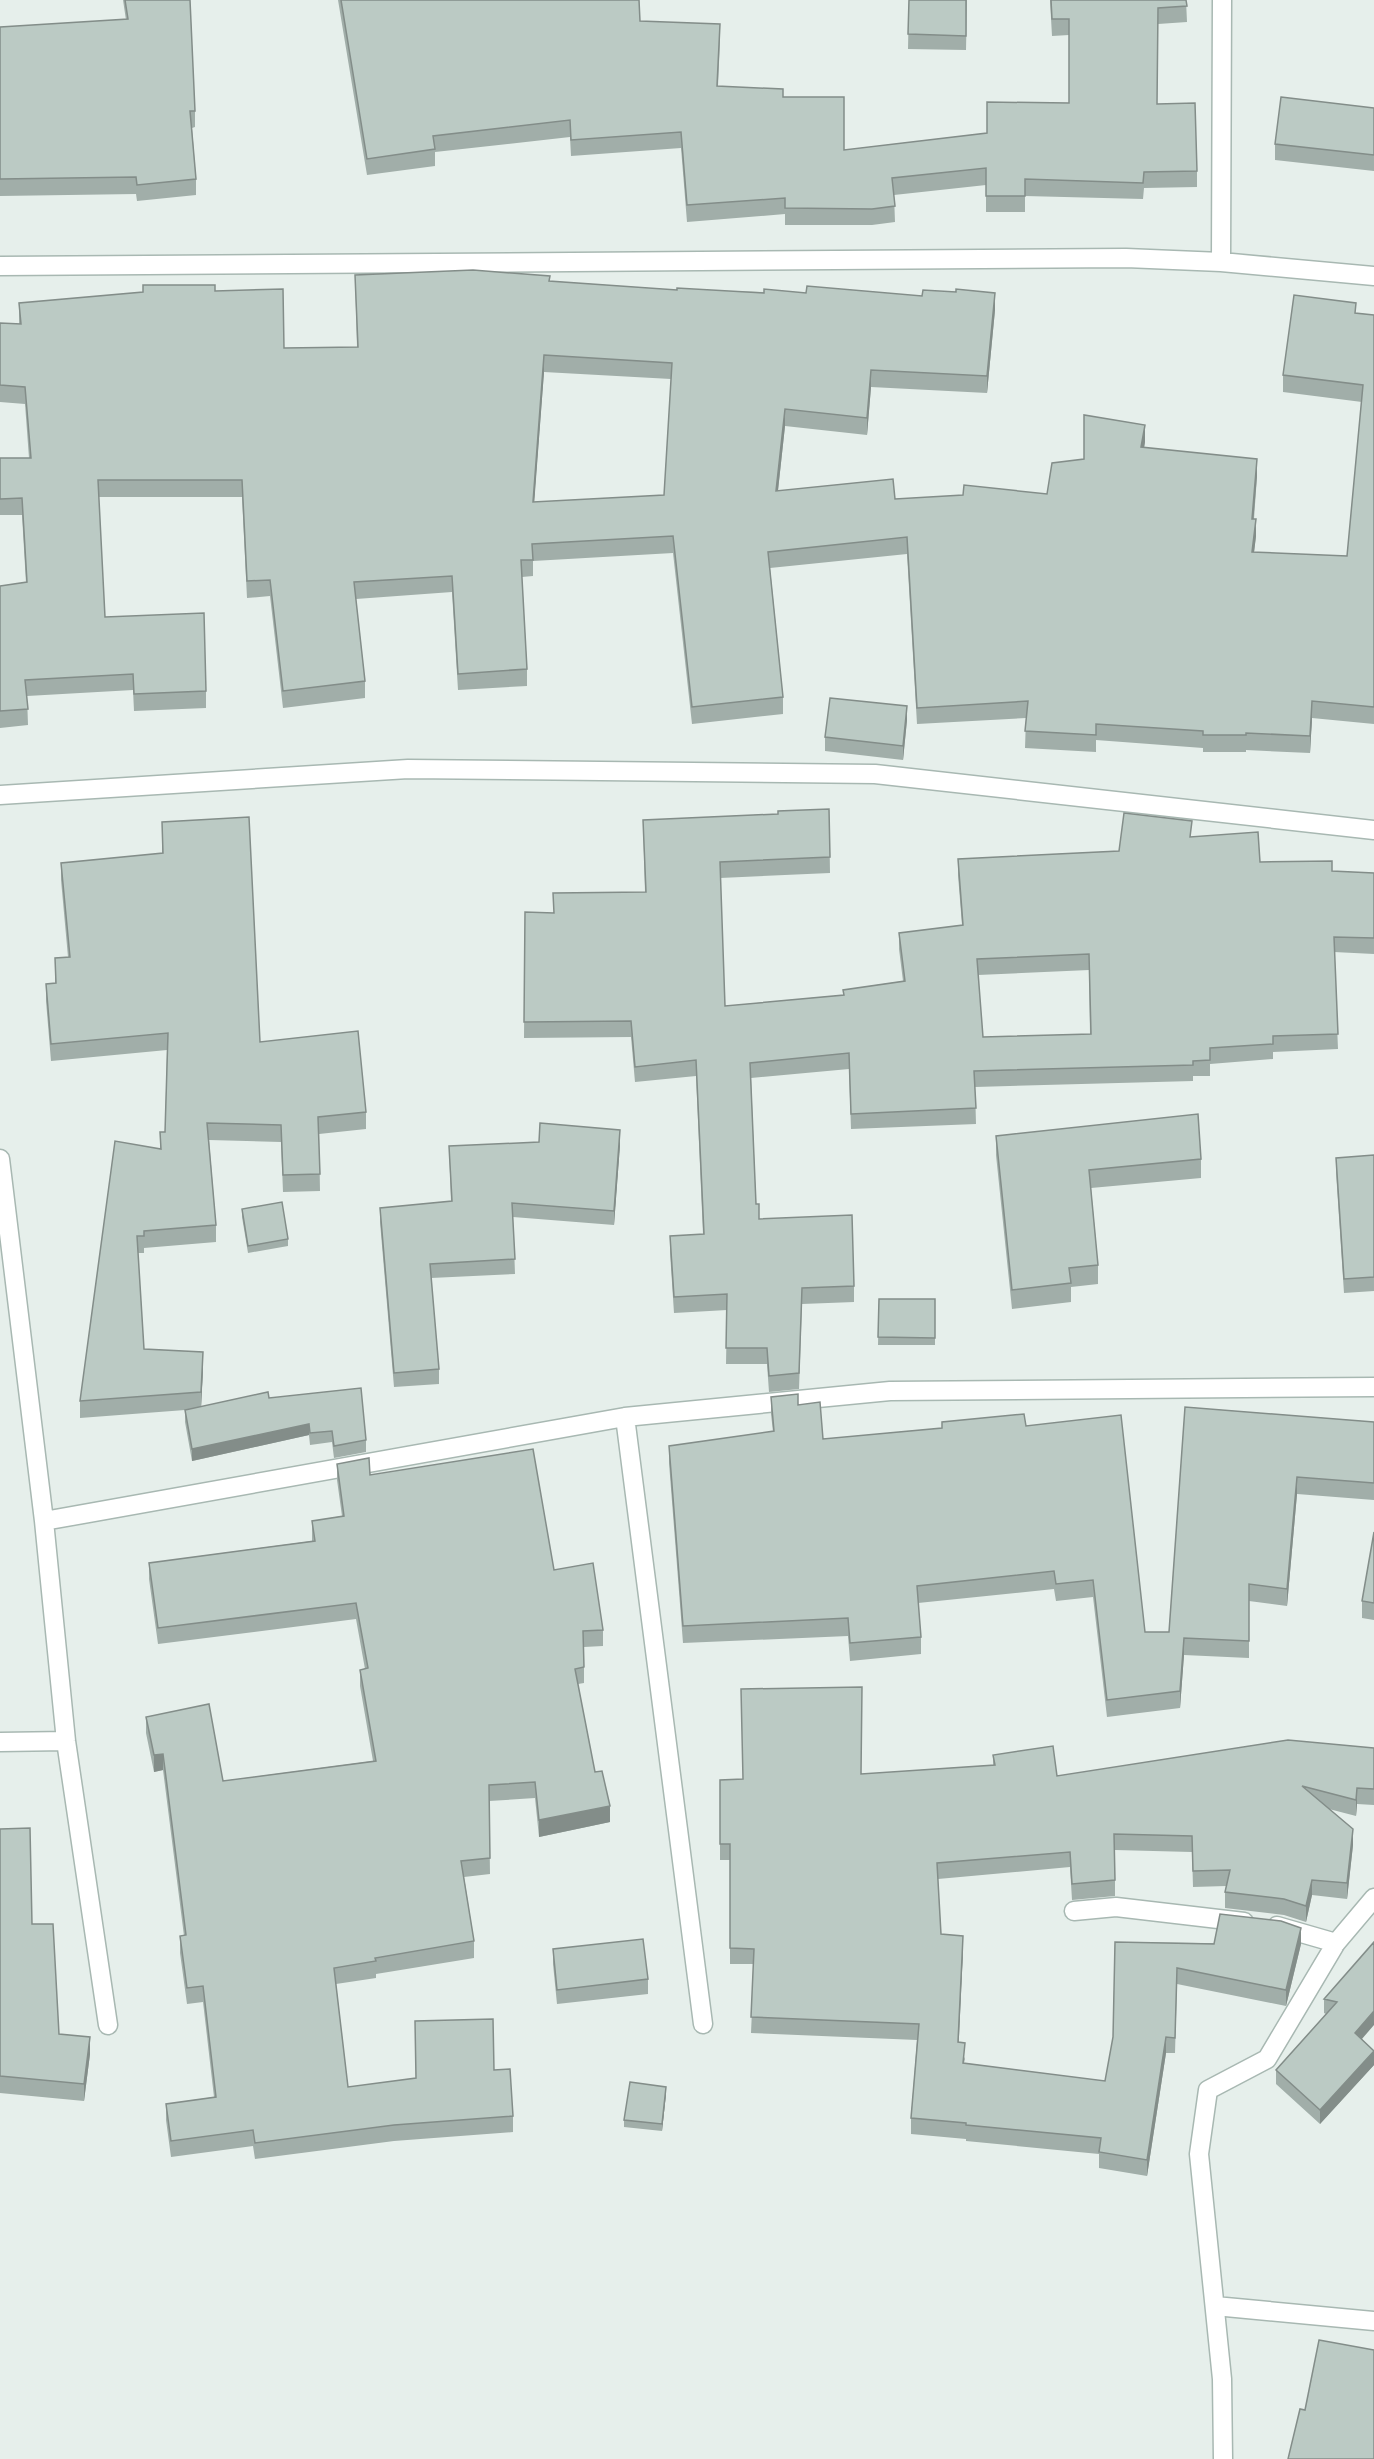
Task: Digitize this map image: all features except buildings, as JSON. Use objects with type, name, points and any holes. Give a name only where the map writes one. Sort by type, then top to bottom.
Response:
[{"type":"street","points":[[1221,262],[1222,0]]},
{"type":"street","points":[[0,266],[1126,258],[1221,262],[1374,276]]},
{"type":"street","points":[[0,795],[408,769],[875,774],[1374,830]]},
{"type":"street","points":[[0,1159],[44,1521],[66,1741],[108,2025]]},
{"type":"street","points":[[44,1521],[625,1417],[890,1391],[1374,1387]]},
{"type":"street","points":[[625,1417],[703,2024]]},
{"type":"street","points":[[0,1743],[66,1741]]},
{"type":"street","points":[[1223,2459],[1222,2379],[1199,2154],[1208,2090],[1268,2060],[1336,1942],[1374,1898]]},
{"type":"street","points":[[1074,1911],[1116,1907],[1283,1926],[1336,1942]]},
{"type":"street","points":[[1215,2306],[1374,2321]]}]
